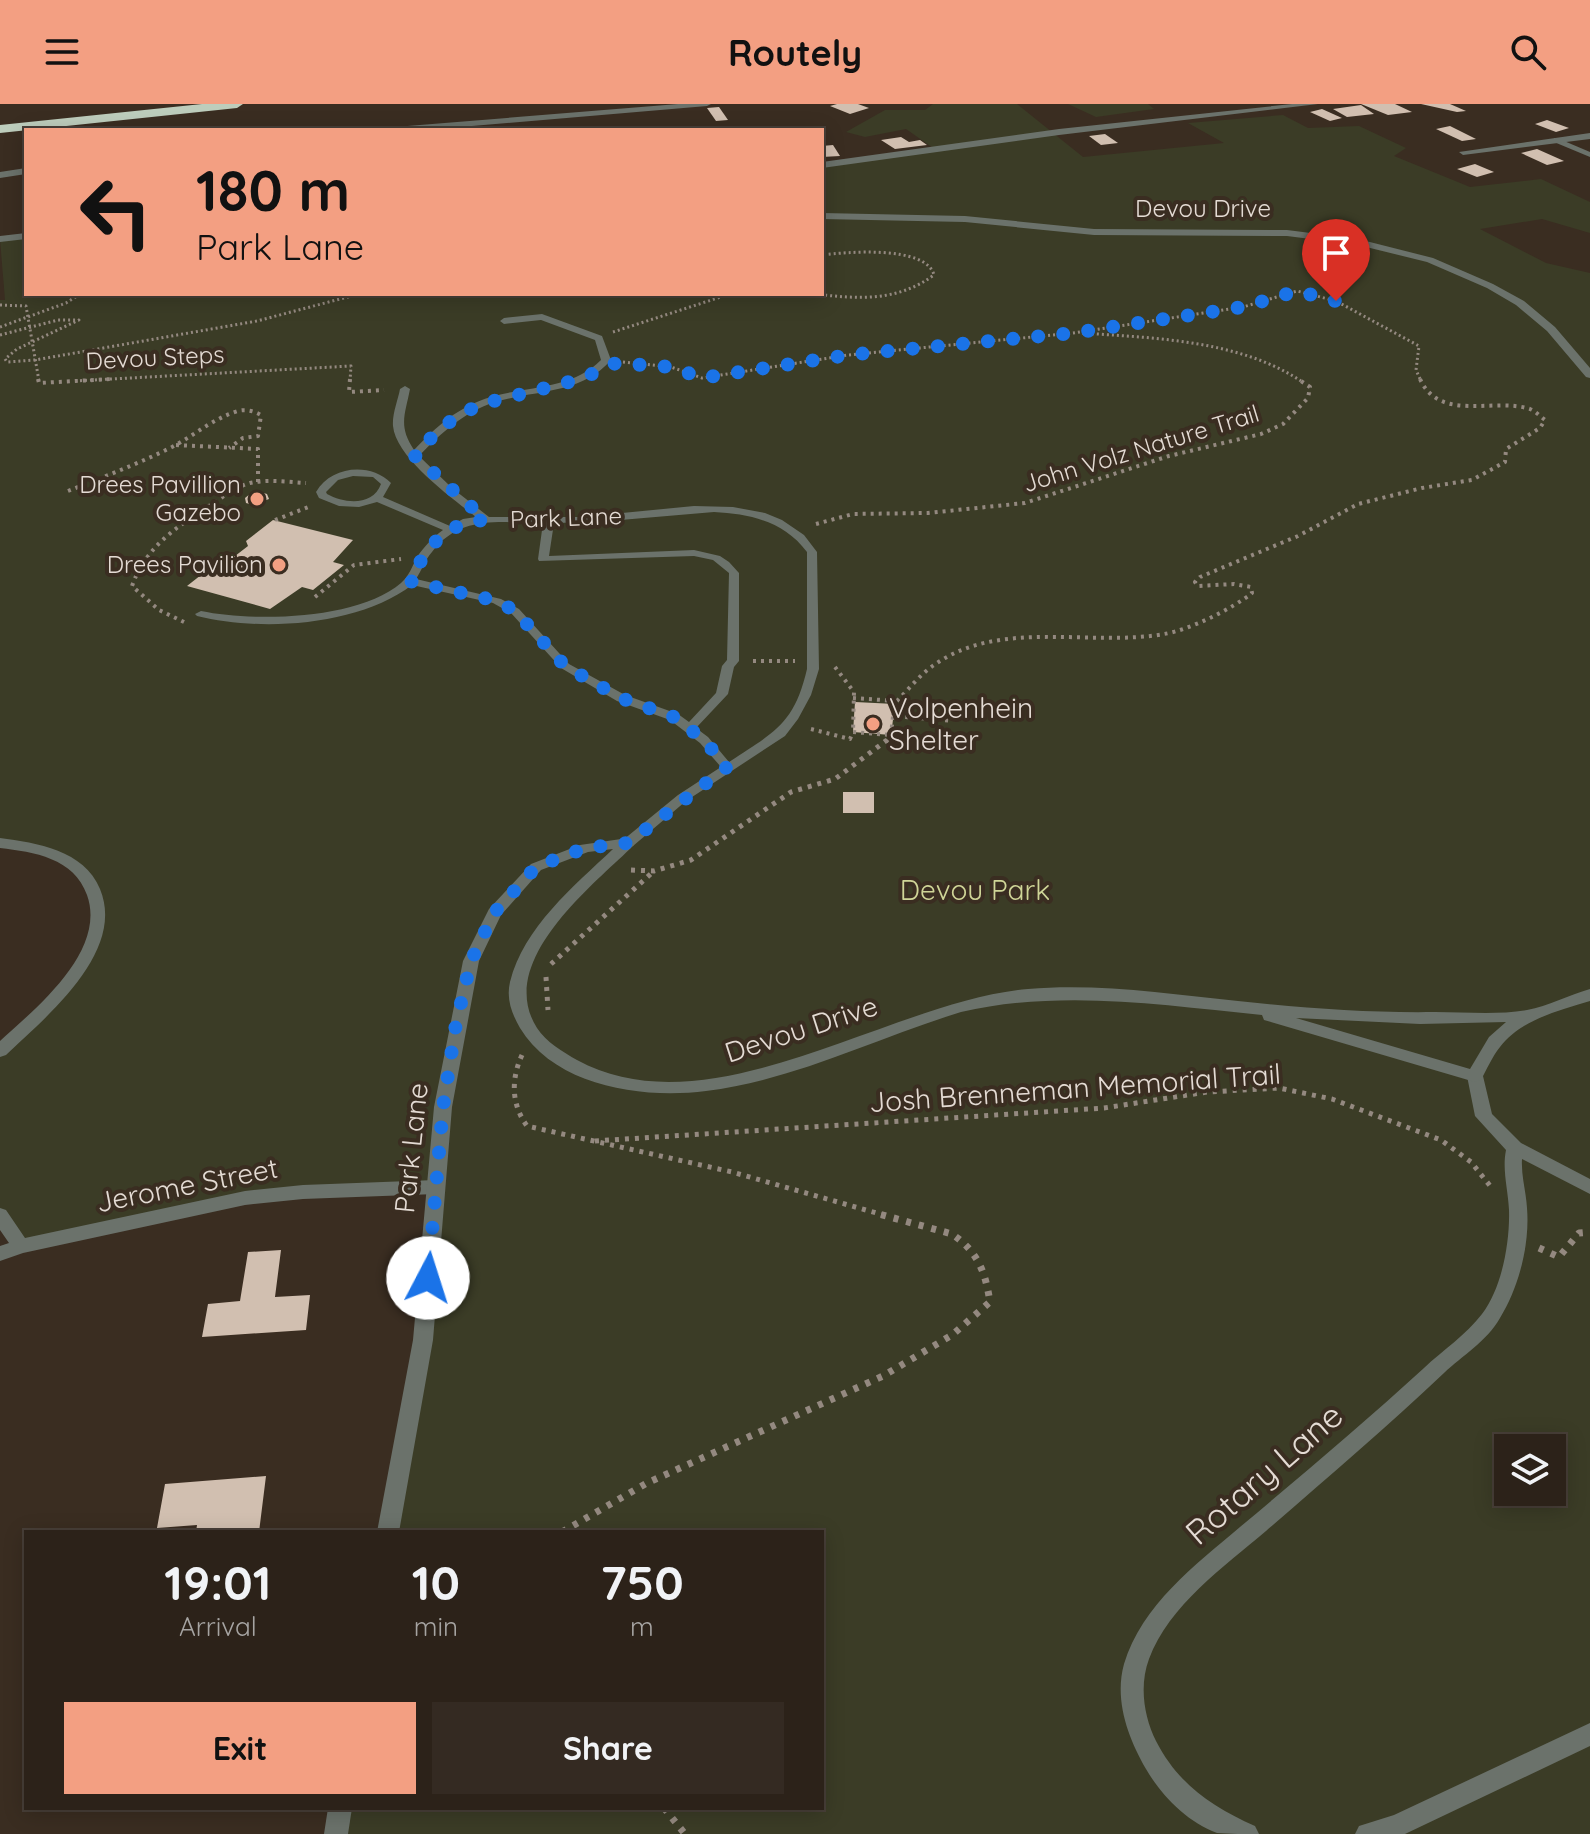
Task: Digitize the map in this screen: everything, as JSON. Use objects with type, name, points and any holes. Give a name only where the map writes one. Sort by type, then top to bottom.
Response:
[{"type":"highway","points":[[0,116],[110,104]]},
{"type":"highway","points":[[32,128],[237,104]]},
{"type":"highway","points":[[46,128],[153,113]]},
{"type":"highway","points":[[0,132],[24,129]]},
{"type":"highway","points":[[0,132],[24,131]]},
{"type":"street","points":[[419,128],[707,104]]},
{"type":"street","points":[[824,165],[1059,132],[1306,104]]},
{"type":"street","points":[[1463,152],[1590,136]]},
{"type":"street","points":[[0,175],[24,171]]},
{"type":"street","name":"Devou Drive","points":[[824,216],[965,219],[1094,232],[1287,233],[1358,242],[1430,260],[1490,286],[1520,303],[1551,329],[1590,375]]},
{"type":"street","points":[[0,239],[24,236]]},
{"type":"street","points":[[0,843],[48,850],[61,856],[85,874],[98,897],[101,911],[98,933],[83,963],[0,1051]]},
{"type":"street","name":"Devou Drive","points":[[628,843],[539,936],[522,962],[516,981],[518,1015],[525,1028],[547,1051],[565,1064],[635,1085],[691,1086],[761,1075],[943,1011],[1009,997],[1089,994],[1165,997],[1239,1007],[1461,1020],[1530,1015]]},
{"type":"street","name":"Park Lane","points":[[388,1530],[423,1340],[443,1107],[456,1024],[471,961],[494,913],[536,867],[585,848],[628,843]]},
{"type":"street","name":"Devou Drive","points":[[1239,1007],[1475,1076],[1483,1055],[1499,1034],[1530,1015],[1590,995]]},
{"type":"street","points":[[1475,1076],[1484,1116],[1515,1148],[1590,1187]]},
{"type":"street","name":"Rotary Lane","points":[[1247,1834],[1220,1823],[1188,1803],[1158,1772],[1135,1722],[1131,1683],[1139,1653],[1152,1631],[1192,1583],[1431,1374],[1492,1315],[1507,1281],[1518,1221],[1511,1167],[1515,1148]]},
{"type":"street","name":"Jerome Street","points":[[0,1254],[21,1246],[245,1198],[303,1192],[436,1187]]},
{"type":"street","points":[[0,1215],[21,1246]]},
{"type":"street","points":[[1367,1834],[1396,1826],[1590,1734]]},
{"type":"street","points":[[336,1834],[340,1810]]},
{"type":"lane","points":[[1557,140],[1590,155]]},
{"type":"lane","points":[[414,455],[443,426],[478,405],[581,379],[599,370],[606,360],[599,338],[542,317],[504,321]]},
{"type":"lane","points":[[405,389],[398,427],[402,440],[414,455],[486,520]]},
{"type":"lane","points":[[345,474],[376,475],[386,483],[386,488],[376,498],[346,505],[328,501],[321,492],[327,481],[345,474]]},
{"type":"lane","points":[[201,614],[225,621],[262,622],[332,613],[393,595],[409,581],[423,556],[449,529],[376,498]]},
{"type":"lane","name":"Park Lane","points":[[449,529],[467,521],[549,521],[727,510],[751,512],[783,523],[805,541],[812,552],[815,568],[813,669],[810,686],[792,721],[781,733],[727,767],[628,843]]},
{"type":"lane","points":[[549,521],[543,559],[694,553],[713,555],[726,562],[734,573],[733,661],[728,666],[722,694],[689,729]]},
{"type":"lane","points":[[409,581],[497,601],[515,611],[565,666],[590,683],[674,717],[704,740],[727,767]]},
{"type":"path","points":[[824,255],[847,252],[904,256],[929,263],[934,275],[911,291],[891,297],[867,299],[824,295]]},
{"type":"path","name":"John Volz Nature Trail","points":[[599,370],[616,363],[646,363],[671,367],[702,378],[848,355],[1073,333],[1243,307],[1297,291],[1336,301],[1419,346],[1416,370],[1433,397],[1503,409],[1532,409],[1545,420],[1540,428],[1506,449],[1505,462],[1472,480],[1358,504],[1298,536],[1200,577],[1195,582],[1198,586],[1243,585],[1251,587],[1252,593],[1238,604],[1188,628],[1144,637],[1037,636],[970,647],[936,663],[897,701]]},
{"type":"path","points":[[0,327],[66,303],[77,296]]},
{"type":"path","points":[[0,335],[58,320],[79,320],[5,356],[7,362],[35,360],[257,321],[351,296]]},
{"type":"path","points":[[599,338],[660,315],[703,306],[726,296]]},
{"type":"path","points":[[0,305],[26,306],[35,360]]},
{"type":"path","name":"John Volz Nature Trail","points":[[813,525],[853,514],[928,513],[1025,503],[1169,456],[1261,434],[1283,424],[1308,398],[1310,387],[1298,377],[1230,352],[1169,342],[1073,333]]},
{"type":"path","name":"Devou Steps","points":[[35,360],[39,383],[351,366],[349,392],[405,389]]},
{"type":"path","points":[[68,491],[130,467],[175,445],[228,413],[242,410],[258,412],[261,415],[258,436],[243,438],[229,448]]},
{"type":"path","points":[[175,445],[258,449],[258,482]]},
{"type":"path","points":[[188,624],[172,618],[141,597],[132,586],[150,551],[168,532],[242,485],[327,481]]},
{"type":"path","points":[[275,520],[314,505]]},
{"type":"path","points":[[316,604],[317,594],[331,578],[354,565],[401,559]]},
{"type":"path","points":[[628,870],[654,871],[691,860],[791,792],[835,779],[861,764],[891,735],[897,701],[853,698]]},
{"type":"path","points":[[893,716],[953,721]]},
{"type":"path","points":[[811,729],[850,739],[853,732],[891,735]]},
{"type":"path","points":[[548,1022],[546,974],[549,965],[654,871]]},
{"type":"path","points":[[519,1059],[513,1098],[519,1118],[527,1126],[732,1172],[952,1234],[973,1247],[985,1271],[990,1302],[952,1335],[883,1376],[647,1483],[565,1530]]},
{"type":"path","name":"Josh Brenneman Memorial Trail","points":[[586,1141],[1104,1108],[1207,1092],[1279,1088],[1332,1099],[1441,1140],[1471,1162],[1541,1250],[1552,1256],[1567,1254],[1579,1233],[1590,1232]]},
{"type":"path","points":[[666,1810],[685,1834]]},
{"type":"green space","name":"Devou Park","points":[[933,104],[1017,104],[1083,157],[1224,143],[1188,123],[1283,115],[1308,128],[1359,126],[1406,148],[1394,156],[1470,187],[1541,179],[1590,202],[1590,233],[1542,219],[1480,229],[1546,263],[1590,273],[1590,1834],[336,1834],[340,1810],[824,1810],[824,1530],[388,1530],[435,1187],[303,1192],[21,1246],[0,1215],[0,1051],[83,963],[98,897],[61,856],[0,843],[0,300],[5,300],[0,239],[24,236],[24,296],[824,296],[824,165],[936,150],[906,129],[865,137],[846,132],[885,110],[925,110]]},
{"type":"green space","points":[[1068,104],[1148,104],[1154,109],[1096,117]]},
{"type":"building","points":[[858,104],[869,108],[850,114],[830,106]]},
{"type":"building","points":[[1361,104],[1395,104],[1412,112],[1388,115]]},
{"type":"building","points":[[1421,104],[1450,104],[1466,111],[1457,112]]},
{"type":"building","points":[[1361,105],[1374,114],[1347,117],[1333,109]]},
{"type":"building","points":[[719,107],[728,120],[716,121],[707,108]]},
{"type":"building","points":[[1322,109],[1342,118],[1330,121],[1310,112]]},
{"type":"building","points":[[1547,120],[1569,128],[1556,132],[1535,124]]},
{"type":"building","points":[[1450,126],[1476,139],[1462,141],[1436,129]]},
{"type":"building","points":[[1105,134],[1118,143],[1101,145],[1089,136]]},
{"type":"building","points":[[901,137],[909,142],[920,140],[927,145],[895,149],[881,140]]},
{"type":"building","points":[[833,145],[840,156],[824,157],[824,146]]},
{"type":"building","points":[[1537,149],[1564,161],[1547,165],[1521,153]]},
{"type":"building","points":[[1475,164],[1494,172],[1477,177],[1457,169]]},
{"type":"building","name":"Drees Pavillion Gazebo","points":[[250,494],[267,494],[269,499],[253,505],[246,503],[245,498]]},
{"type":"building","name":"Drees Pavilion","points":[[273,520],[353,540],[333,562],[344,565],[313,590],[302,587],[270,609],[187,586],[215,564],[226,563],[248,546],[246,541]]},
{"type":"building","name":"Volpenhein Shelter","points":[[855,702],[895,704],[891,735],[853,732]]},
{"type":"building","points":[[843,792],[874,792],[874,813],[843,813]]},
{"type":"building","points":[[281,1250],[275,1297],[310,1295],[306,1330],[202,1337],[208,1304],[240,1301],[248,1252]]},
{"type":"building","points":[[266,1476],[259,1530],[196,1530],[197,1525],[157,1528],[165,1484]]},
{"type":"place","name":"Drees Pavillion Gazebo","points":[[257,499]]},
{"type":"place","name":"Drees Pavilion","points":[[279,565]]},
{"type":"place","name":"Volpenhein Shelter","points":[[873,724]]},
{"type":"route","points":[[428,1278],[443,1107],[456,1024],[471,961],[494,913],[536,867],[585,848],[628,843],[682,798],[727,767],[704,740],[674,717],[621,698],[565,666],[515,611],[486,597],[409,581],[423,556],[449,529],[467,521],[486,520],[414,455],[443,426],[478,405],[581,379],[616,363],[671,367],[702,378],[848,355],[1073,333],[1243,307],[1297,291],[1336,301]]}]
